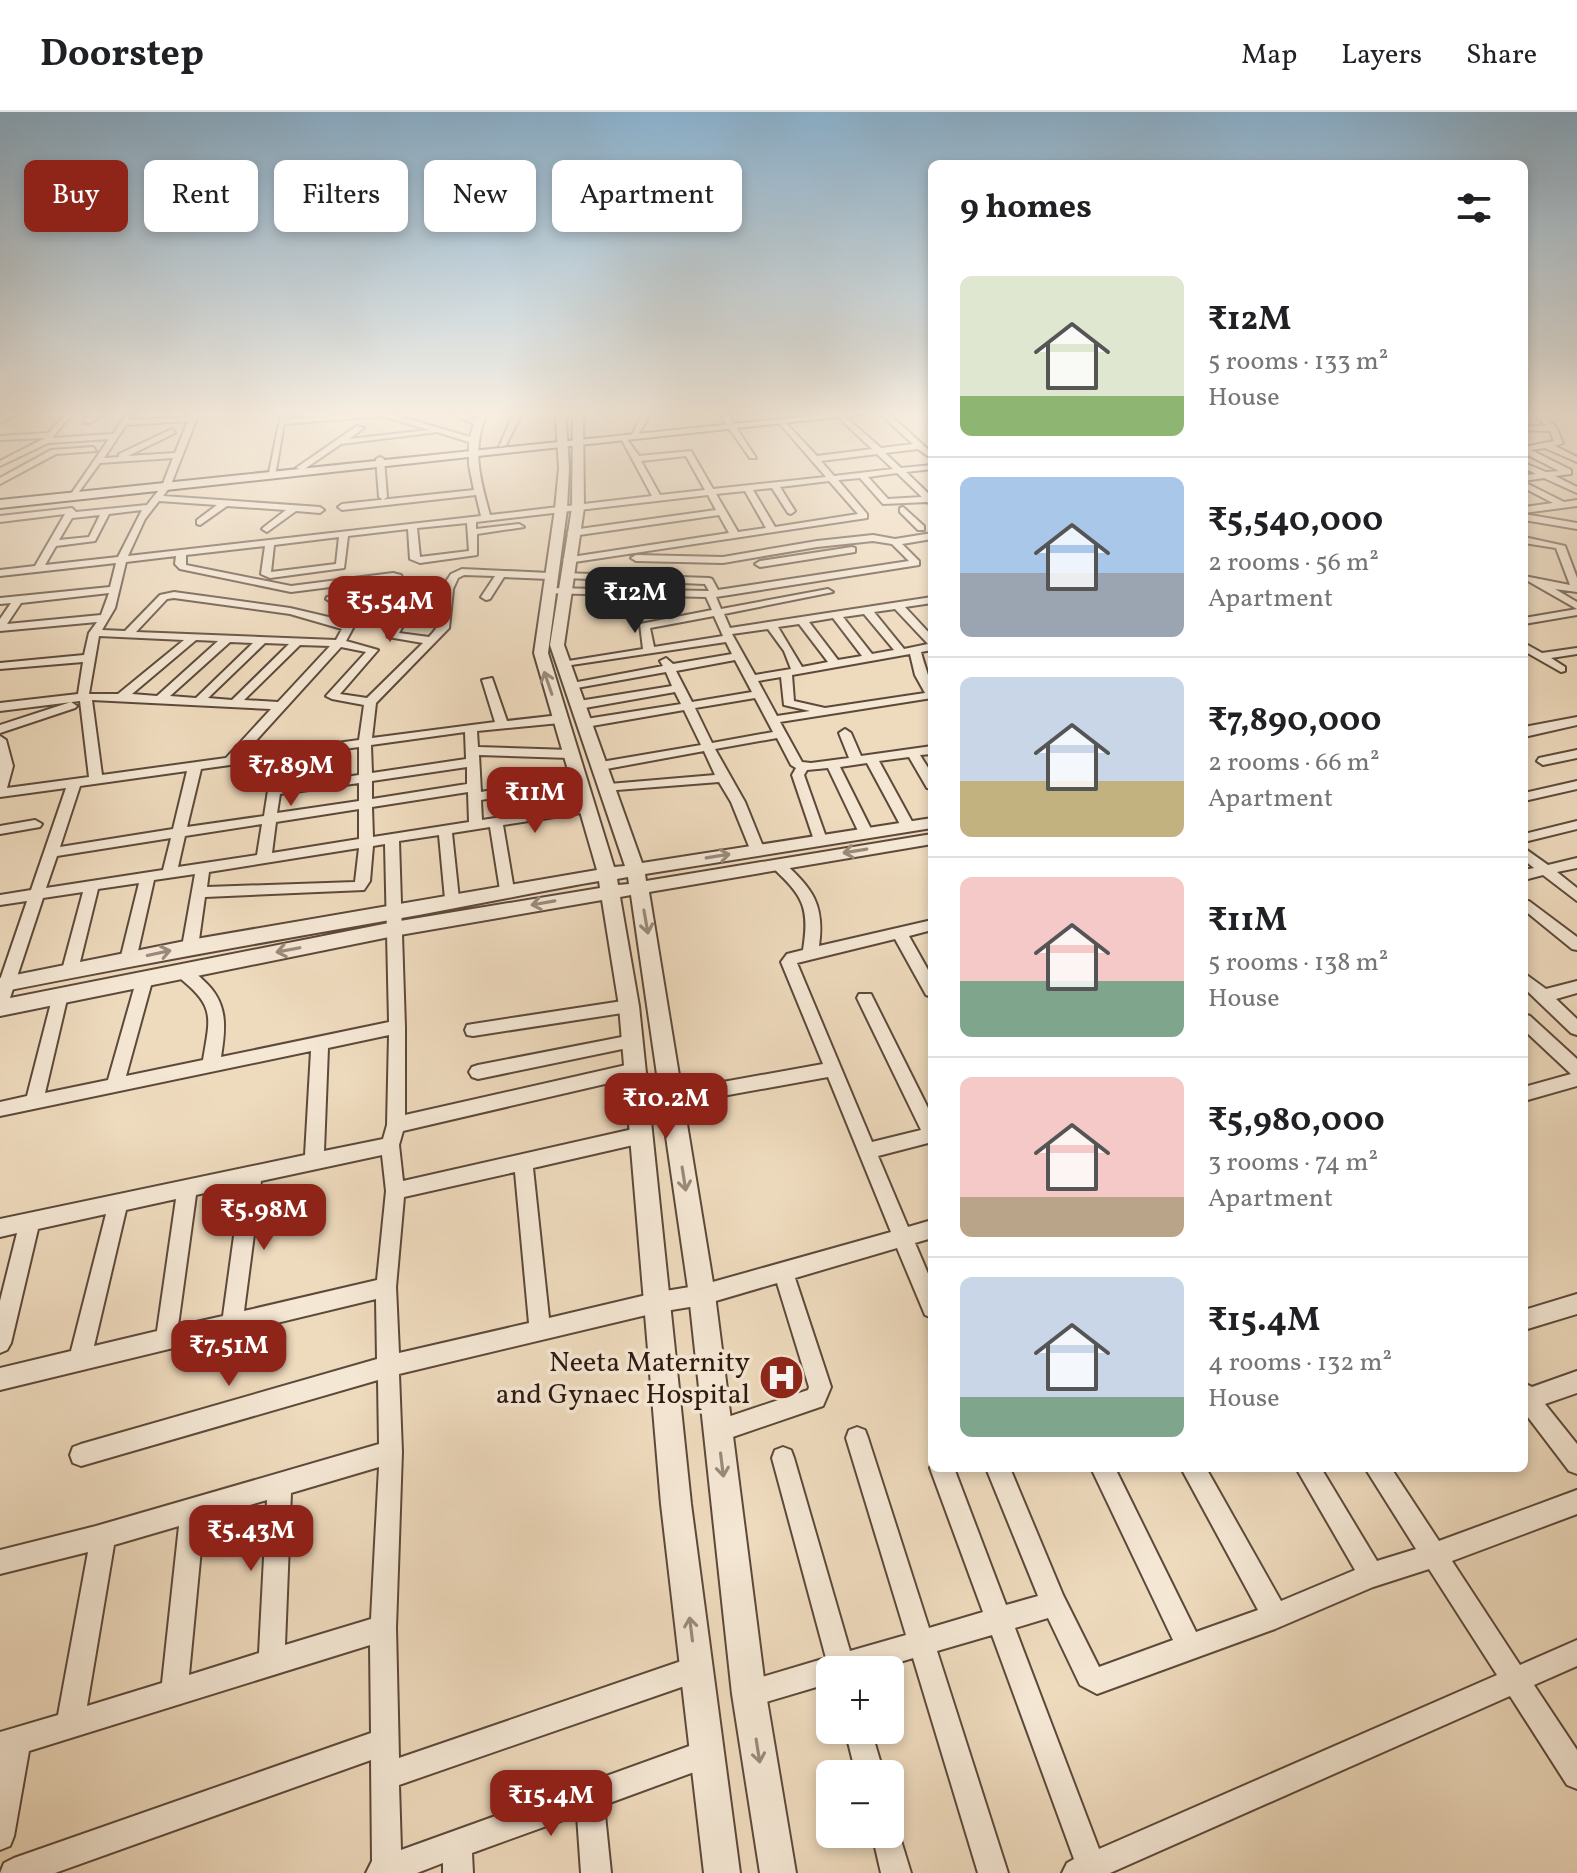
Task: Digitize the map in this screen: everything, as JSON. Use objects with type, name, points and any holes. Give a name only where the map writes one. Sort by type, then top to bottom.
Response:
[{"type":"main road","points":[[0,501],[62,495]]},
{"type":"main road","points":[[0,501],[67,495]]},
{"type":"street","points":[[96,779],[85,699],[88,658],[94,633],[110,608],[122,559],[141,518],[159,495]]},
{"type":"street","points":[[342,507],[451,495]]},
{"type":"street","points":[[481,495],[486,518]]},
{"type":"street","points":[[569,495],[556,635],[572,699],[605,777],[637,878],[702,1295],[749,1694],[778,1873]]},
{"type":"street","points":[[656,495],[658,499]]},
{"type":"street","points":[[0,573],[692,495]]},
{"type":"street","points":[[712,495],[735,535]]},
{"type":"street","points":[[752,495],[772,530]]},
{"type":"street","points":[[781,495],[791,511]]},
{"type":"street","points":[[559,579],[599,556],[864,516],[846,495]]},
{"type":"street","points":[[880,495],[886,502],[928,496]]},
{"type":"street","points":[[1544,495],[1563,505]]},
{"type":"street","points":[[157,498],[320,510]]},
{"type":"street","points":[[27,516],[37,500]]},
{"type":"street","points":[[1528,509],[1577,503]]},
{"type":"street","points":[[200,522],[224,504]]},
{"type":"street","points":[[68,516],[150,507]]},
{"type":"street","points":[[569,508],[572,533],[541,653],[572,699],[570,754],[609,882],[629,1006],[676,1504],[722,1873]]},
{"type":"street","points":[[267,529],[293,509]]},
{"type":"street","points":[[903,510],[919,522]]},
{"type":"street","points":[[0,519],[72,511],[53,544],[41,581]]},
{"type":"street","points":[[53,544],[92,539],[106,512]]},
{"type":"street","points":[[572,533],[722,512]]},
{"type":"street","points":[[1528,518],[1577,526]]},
{"type":"street","points":[[412,526],[417,560],[474,553],[471,520]]},
{"type":"street","points":[[801,525],[817,544]]},
{"type":"street","points":[[473,532],[519,527]]},
{"type":"street","points":[[599,529],[612,554]]},
{"type":"street","points":[[270,543],[267,575],[341,566],[344,534]]},
{"type":"street","points":[[599,556],[723,560],[873,538],[896,543],[916,563]]},
{"type":"street","points":[[732,568],[928,538]]},
{"type":"street","points":[[1528,541],[1560,546],[1576,589],[1531,581]]},
{"type":"street","points":[[205,561],[209,550]]},
{"type":"street","points":[[181,553],[180,564],[183,567],[287,589],[396,576],[403,591]]},
{"type":"street","points":[[627,578],[636,557]]},
{"type":"street","points":[[796,560],[810,578]]},
{"type":"street","points":[[199,892],[355,889],[363,881],[366,841],[365,743],[370,702],[432,641],[448,619],[447,586],[458,573],[501,574],[712,594],[928,562]]},
{"type":"street","points":[[0,591],[15,571]]},
{"type":"street","points":[[486,597],[501,574]]},
{"type":"street","points":[[559,579],[709,581],[728,635],[797,765],[832,764],[928,750]]},
{"type":"street","points":[[1531,581],[1577,606]]},
{"type":"street","points":[[331,599],[447,586]]},
{"type":"street","points":[[0,601],[113,590]]},
{"type":"street","points":[[757,849],[738,802],[723,778],[690,705],[670,667],[654,650],[644,626],[717,610],[828,592]]},
{"type":"street","points":[[128,634],[164,597],[174,595],[307,616],[348,628],[339,643],[230,761]]},
{"type":"street","points":[[0,628],[18,600]]},
{"type":"street","points":[[572,699],[654,650],[771,625],[928,601]]},
{"type":"street","points":[[919,602],[928,612]]},
{"type":"street","points":[[897,605],[928,640]]},
{"type":"street","points":[[867,610],[901,652]]},
{"type":"street","points":[[1528,612],[1539,619]]},
{"type":"street","points":[[1528,620],[1577,612]]},
{"type":"street","points":[[836,615],[869,658]]},
{"type":"street","points":[[0,628],[104,618]]},
{"type":"street","points":[[402,619],[392,635],[432,641]]},
{"type":"street","points":[[802,620],[835,664]]},
{"type":"street","points":[[771,625],[789,651],[792,672],[788,703],[837,711]]},
{"type":"street","points":[[94,633],[339,643],[373,650],[332,696],[370,702]]},
{"type":"street","points":[[121,697],[195,636]]},
{"type":"street","points":[[160,699],[228,638]]},
{"type":"street","points":[[199,701],[263,639]]},
{"type":"street","points":[[234,704],[298,641]]},
{"type":"street","points":[[752,679],[928,645]]},
{"type":"street","points":[[1528,648],[1561,669]]},
{"type":"street","points":[[915,650],[921,675],[928,687]]},
{"type":"street","points":[[1541,656],[1577,651]]},
{"type":"street","points":[[0,740],[7,766],[0,791],[502,724],[670,667],[739,656]]},
{"type":"street","points":[[0,666],[88,658]]},
{"type":"street","points":[[488,680],[502,724]]},
{"type":"street","points":[[572,699],[680,688]]},
{"type":"street","points":[[572,699],[690,705],[759,694]]},
{"type":"street","points":[[773,720],[928,695]]},
{"type":"street","points":[[0,707],[121,697],[280,706]]},
{"type":"street","points":[[0,729],[85,699]]},
{"type":"street","points":[[1528,720],[1577,711]]},
{"type":"street","points":[[1528,731],[1577,721]]},
{"type":"street","points":[[471,728],[476,825]]},
{"type":"street","points":[[845,733],[908,827]]},
{"type":"street","points":[[605,777],[709,747],[781,734]]},
{"type":"street","points":[[912,752],[928,778]]},
{"type":"street","points":[[264,857],[280,754]]},
{"type":"street","points":[[275,791],[365,778],[472,756],[570,754]]},
{"type":"street","points":[[1543,761],[1577,754]]},
{"type":"street","points":[[832,764],[866,833]]},
{"type":"street","points":[[170,872],[195,766]]},
{"type":"street","points":[[803,767],[798,775],[820,840]]},
{"type":"street","points":[[605,777],[723,778]]},
{"type":"street","points":[[50,853],[366,804],[578,779]]},
{"type":"street","points":[[75,781],[4,985],[0,1006],[182,971],[464,904],[507,890],[609,882]]},
{"type":"street","points":[[1528,796],[1577,785]]},
{"type":"street","points":[[0,900],[587,808]]},
{"type":"street","points":[[496,822],[507,890]]},
{"type":"street","points":[[0,830],[35,824]]},
{"type":"street","points":[[637,878],[757,849],[928,824]]},
{"type":"street","points":[[1528,837],[1577,825]]},
{"type":"street","points":[[445,830],[464,904]]},
{"type":"street","points":[[392,837],[397,1027],[393,1135],[395,1191],[386,1287],[391,1452],[383,1628],[386,1776],[383,1871],[457,1859],[589,1796],[706,1754]]},
{"type":"street","points":[[464,904],[637,878],[777,864],[928,840]]},
{"type":"street","points":[[1528,856],[1574,890]]},
{"type":"street","points":[[1528,874],[1577,863]]},
{"type":"street","points":[[777,864],[803,888],[811,900],[815,920],[810,954]]},
{"type":"street","points":[[190,947],[203,866]]},
{"type":"street","points":[[128,960],[148,876]]},
{"type":"street","points":[[70,970],[92,885]]},
{"type":"street","points":[[1529,906],[1577,945]]},
{"type":"street","points":[[4,985],[190,947],[394,921]]},
{"type":"street","points":[[928,926],[792,958],[789,962],[928,1298]]},
{"type":"street","points":[[900,934],[928,984]]},
{"type":"street","points":[[182,971],[203,987],[213,998],[217,1009],[211,1065]]},
{"type":"street","points":[[115,1085],[145,978]]},
{"type":"street","points":[[1528,983],[1577,1029]]},
{"type":"street","points":[[1543,996],[1577,987]]},
{"type":"street","points":[[34,1102],[60,995]]},
{"type":"street","points":[[865,998],[928,1126]]},
{"type":"street","points":[[473,1030],[629,1006]]},
{"type":"street","points":[[1528,1024],[1577,1069]]},
{"type":"street","points":[[0,1109],[397,1027]]},
{"type":"street","points":[[478,1072],[632,1041]]},
{"type":"street","points":[[314,1161],[320,1043]]},
{"type":"street","points":[[673,1098],[833,1069]]},
{"type":"street","points":[[0,1228],[314,1161],[393,1135],[635,1070]]},
{"type":"street","points":[[1528,1093],[1577,1079]]},
{"type":"street","points":[[395,1191],[642,1135]]},
{"type":"street","points":[[867,1151],[928,1136]]},
{"type":"street","points":[[523,1163],[540,1330]]},
{"type":"street","points":[[232,1324],[252,1174]]},
{"type":"street","points":[[166,1340],[187,1188]]},
{"type":"street","points":[[80,1360],[118,1203]]},
{"type":"street","points":[[0,1343],[30,1222]]},
{"type":"street","points":[[81,1455],[390,1366],[659,1302],[702,1295],[928,1230]]},
{"type":"street","points":[[718,1431],[815,1398],[819,1393],[820,1387],[783,1271]]},
{"type":"street","points":[[0,1379],[386,1287]]},
{"type":"street","points":[[1528,1319],[1577,1304]]},
{"type":"street","points":[[1528,1396],[1577,1382]]},
{"type":"street","points":[[1528,1400],[1577,1463]]},
{"type":"street","points":[[857,1438],[993,1873]]},
{"type":"street","points":[[0,1562],[103,1536],[391,1452]]},
{"type":"street","points":[[783,1458],[833,1656]]},
{"type":"street","points":[[943,1472],[1084,1870],[1577,1653]]},
{"type":"street","points":[[1000,1472],[1054,1604],[1089,1676],[1097,1681],[1275,1616],[1372,1575],[1577,1502]]},
{"type":"street","points":[[1105,1472],[1190,1647]]},
{"type":"street","points":[[1195,1472],[1275,1616]]},
{"type":"street","points":[[1310,1472],[1372,1575]]},
{"type":"street","points":[[1380,1472],[1577,1775]]},
{"type":"street","points":[[271,1663],[280,1484]]},
{"type":"street","points":[[174,1692],[193,1510]]},
{"type":"street","points":[[70,1725],[103,1536]]},
{"type":"street","points":[[878,1656],[1054,1604]]},
{"type":"street","points":[[0,1836],[8,1744],[383,1628]]},
{"type":"street","points":[[386,1776],[696,1669]]},
{"type":"street","points":[[749,1694],[816,1675]]},
{"type":"street","points":[[14,1873],[385,1742]]},
{"type":"street","points":[[589,1796],[596,1873]]},
{"type":"street","points":[[890,1848],[896,1873]]},
{"type":"place","name":"Neeta Maternity and Gynaec Hospital","points":[[781,1377]]}]
